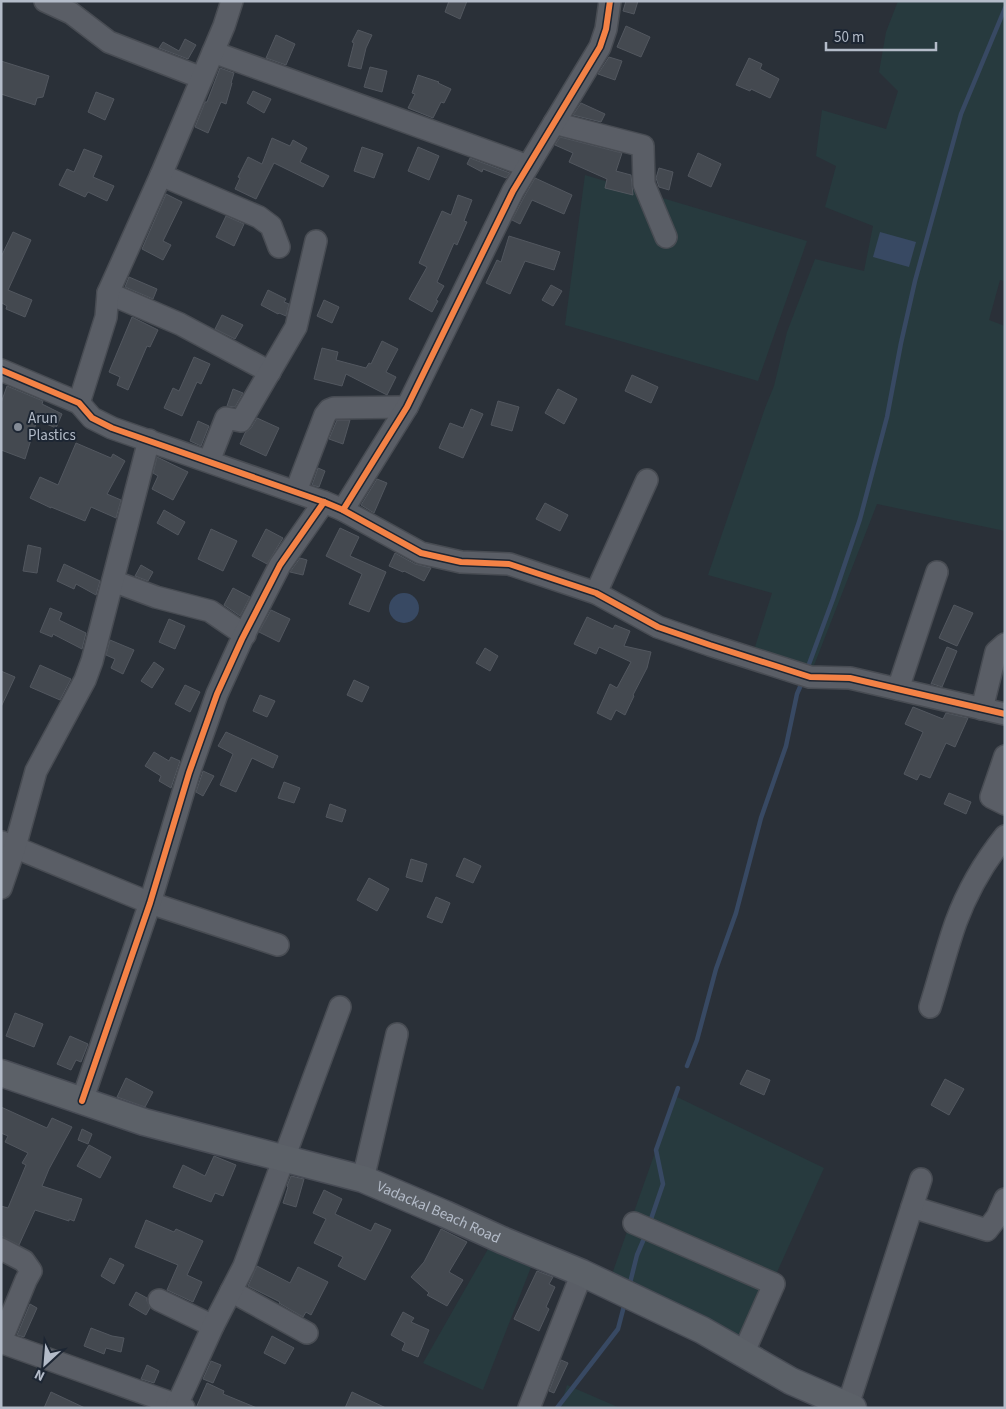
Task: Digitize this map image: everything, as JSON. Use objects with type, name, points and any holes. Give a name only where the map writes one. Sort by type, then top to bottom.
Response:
[{"type":"main road","name":"Vadackal Beach Road","points":[[1,1073],[152,1124],[363,1179],[582,1273],[702,1330],[791,1381],[850,1406]]},
{"type":"street","points":[[45,1],[71,13],[109,42],[202,78]]},
{"type":"street","points":[[79,403],[106,317],[108,293],[161,175],[213,52],[232,1]]},
{"type":"street","points":[[82,1101],[150,903],[190,773],[217,694],[245,635],[280,565],[333,506],[407,408],[513,191],[600,47],[606,29],[610,1]]},
{"type":"street","points":[[213,52],[528,166]]},
{"type":"street","points":[[554,123],[643,146],[644,184],[666,237]]},
{"type":"street","points":[[161,175],[259,217],[270,226],[279,248]]},
{"type":"street","points":[[209,461],[226,418],[241,421],[296,327],[316,241]]},
{"type":"street","points":[[108,293],[180,324],[270,372]]},
{"type":"street","points":[[1,370],[79,403],[92,418],[112,428],[333,506],[421,553],[461,562],[509,564],[596,593],[658,627],[710,646],[810,677],[850,678],[1005,714]]},
{"type":"street","points":[[296,492],[325,414],[329,410],[334,408],[407,408]]},
{"type":"street","points":[[1,888],[8,844],[36,771],[85,680],[92,661],[149,440]]},
{"type":"street","points":[[596,593],[647,480]]},
{"type":"street","points":[[898,689],[937,572]]},
{"type":"street","points":[[113,581],[156,597],[210,611],[245,635]]},
{"type":"street","points":[[982,709],[996,652],[1005,644]]},
{"type":"street","points":[[1005,756],[991,797],[1005,804]]},
{"type":"street","points":[[930,1007],[956,922],[968,895],[993,852],[1005,836]]},
{"type":"street","points":[[8,844],[150,903],[278,945]]},
{"type":"street","points":[[1,1249],[24,1261],[31,1271],[2,1336],[6,1344],[181,1406],[213,1326],[244,1266],[340,1008]]},
{"type":"street","points":[[363,1179],[397,1034]]},
{"type":"street","points":[[850,1406],[921,1178]]},
{"type":"street","points":[[912,1207],[987,1230],[997,1217],[1005,1199]]},
{"type":"street","points":[[642,1227],[774,1284],[743,1354]]},
{"type":"street","points":[[530,1408],[582,1273]]},
{"type":"street","points":[[231,1291],[307,1333]]},
{"type":"street","points":[[159,1300],[213,1326]]},
{"type":"green space","points":[[898,1],[1005,1],[1005,281],[1000,280],[989,320],[1005,326],[1005,531],[877,504],[813,668],[754,650],[772,593],[708,575],[774,386],[787,332],[815,259],[864,271],[873,226],[825,207],[836,166],[816,156],[822,110],[886,129],[898,91],[879,72],[886,32]]},
{"type":"green space","points":[[585,175],[807,241],[758,381],[565,325]]},
{"type":"green space","points":[[675,1096],[824,1168],[746,1341],[611,1277]]},
{"type":"green space","points":[[488,1249],[531,1267],[483,1390],[423,1363]]},
{"type":"green space","points":[[567,1385],[620,1408],[560,1408]]},
{"type":"water","points":[[880,232],[916,242],[909,267],[873,257]]},
{"type":"water","points":[[404,593],[415,597],[419,608],[415,619],[404,623],[393,619],[389,608],[393,597]]},
{"type":"building","points":[[449,1],[467,1],[460,19],[445,12]]},
{"type":"building","points":[[626,1],[638,1],[634,14],[623,11]]},
{"type":"building","points":[[626,26],[650,37],[641,57],[617,47]]},
{"type":"building","points":[[358,30],[372,35],[366,48],[361,69],[348,66],[354,43],[352,42]]},
{"type":"building","points":[[276,35],[295,44],[286,65],[266,58]]},
{"type":"building","points":[[185,39],[196,45],[188,59],[159,48],[163,42],[179,51]]},
{"type":"building","points":[[609,57],[622,61],[615,80],[598,74]]},
{"type":"building","points":[[749,58],[762,64],[760,69],[779,79],[770,98],[751,89],[750,91],[736,85]]},
{"type":"building","points":[[1,61],[49,76],[43,97],[37,98],[35,105],[1,94]]},
{"type":"building","points":[[370,67],[387,71],[382,92],[364,87]]},
{"type":"building","points":[[220,68],[234,73],[226,104],[221,102],[208,133],[195,127]]},
{"type":"building","points":[[418,75],[439,82],[451,89],[444,103],[441,102],[433,118],[408,108],[415,94],[412,93]]},
{"type":"building","points":[[253,91],[271,99],[264,113],[247,103]]},
{"type":"building","points":[[96,92],[114,99],[105,120],[88,112]]},
{"type":"building","points":[[581,103],[605,114],[601,122],[573,115]]},
{"type":"building","points":[[560,137],[622,153],[616,171],[631,175],[633,195],[605,188],[607,179],[569,162],[573,153],[555,145]]},
{"type":"building","points":[[272,138],[290,146],[293,140],[307,148],[300,162],[329,176],[323,187],[274,163],[256,199],[235,189],[240,178],[238,177],[248,157],[262,164]]},
{"type":"building","points":[[362,147],[383,154],[374,178],[354,171]]},
{"type":"building","points":[[418,147],[439,156],[429,180],[408,171]]},
{"type":"building","points":[[84,149],[102,156],[93,177],[114,186],[107,201],[88,192],[85,197],[59,185],[67,169],[74,172]]},
{"type":"building","points":[[698,153],[721,164],[711,187],[688,176]]},
{"type":"building","points":[[470,158],[510,173],[506,178],[483,169],[482,172],[467,164]]},
{"type":"building","points":[[659,168],[673,172],[669,190],[659,187],[656,178]]},
{"type":"building","points":[[535,178],[572,195],[564,214],[532,200],[520,224],[512,220]]},
{"type":"building","points":[[166,194],[182,202],[163,241],[171,245],[163,260],[142,249]]},
{"type":"building","points":[[458,195],[472,200],[464,221],[467,222],[457,245],[454,243],[437,282],[444,286],[432,312],[409,299],[427,267],[419,263],[442,211],[451,215]]},
{"type":"building","points":[[226,216],[244,224],[234,246],[216,237]]},
{"type":"building","points":[[13,232],[31,240],[8,290],[32,300],[25,317],[6,309],[7,306],[2,303],[1,305],[1,257]]},
{"type":"building","points":[[509,236],[560,252],[554,270],[525,261],[510,294],[486,283],[497,260],[501,262]]},
{"type":"building","points":[[129,277],[157,289],[153,299],[125,287]]},
{"type":"building","points":[[551,285],[562,291],[553,306],[542,300]]},
{"type":"building","points":[[268,290],[286,299],[284,302],[289,304],[286,316],[261,305]]},
{"type":"building","points":[[324,300],[339,307],[332,323],[317,316]]},
{"type":"building","points":[[222,315],[243,325],[235,339],[215,329]]},
{"type":"building","points":[[132,317],[158,330],[150,347],[147,346],[128,390],[117,385],[120,377],[109,372]]},
{"type":"building","points":[[382,341],[398,349],[386,372],[396,377],[387,395],[346,374],[342,386],[314,379],[322,348],[338,352],[336,360],[366,368],[369,363],[371,364]]},
{"type":"building","points":[[194,357],[210,364],[201,384],[197,382],[182,416],[164,408],[173,388],[179,391]]},
{"type":"building","points":[[632,375],[658,387],[651,403],[625,391]]},
{"type":"building","name":"Arun Plastics","points":[[7,386],[43,401],[42,404],[62,414],[56,428],[37,420],[25,459],[1,450],[1,403]]},
{"type":"building","points":[[233,389],[243,393],[235,407],[227,406]]},
{"type":"building","points":[[558,389],[577,399],[564,424],[545,413]]},
{"type":"building","points":[[498,401],[519,407],[512,431],[491,425]]},
{"type":"building","points":[[471,409],[483,414],[463,458],[439,448],[450,423],[463,428]]},
{"type":"building","points":[[257,418],[279,428],[266,456],[240,444],[245,433],[251,428]]},
{"type":"building","points":[[337,420],[350,420],[343,444],[329,439]]},
{"type":"building","points":[[198,421],[209,426],[201,446],[190,441]]},
{"type":"building","points":[[76,443],[111,458],[113,454],[125,461],[107,494],[121,500],[116,518],[91,507],[85,521],[30,498],[40,477],[58,485]]},
{"type":"building","points":[[157,457],[188,472],[173,500],[152,489],[158,476],[153,473]]},
{"type":"building","points":[[318,468],[325,471],[319,487],[312,485]]},
{"type":"building","points":[[377,479],[387,483],[374,513],[361,505]]},
{"type":"building","points":[[545,503],[568,515],[560,531],[536,519]]},
{"type":"building","points":[[164,510],[185,522],[178,535],[157,523]]},
{"type":"building","points":[[340,528],[359,537],[350,556],[386,572],[369,612],[349,604],[362,574],[326,556]]},
{"type":"building","points":[[211,529],[237,541],[223,571],[198,559]]},
{"type":"building","points":[[266,529],[283,538],[267,564],[252,556]]},
{"type":"building","points":[[28,545],[41,548],[37,573],[23,571]]},
{"type":"building","points":[[395,553],[415,564],[431,568],[424,581],[389,566]]},
{"type":"building","points":[[300,558],[307,560],[303,575],[290,572]]},
{"type":"building","points":[[64,564],[100,581],[96,595],[76,584],[74,589],[57,581]]},
{"type":"building","points":[[141,565],[153,572],[148,581],[135,576]]},
{"type":"building","points":[[233,588],[250,597],[240,616],[224,605]]},
{"type":"building","points":[[954,605],[973,613],[957,646],[939,638]]},
{"type":"building","points":[[50,608],[62,613],[59,620],[86,633],[82,649],[53,634],[52,637],[40,632]]},
{"type":"building","points":[[271,610],[290,619],[279,642],[259,632]]},
{"type":"building","points":[[587,617],[613,629],[615,625],[630,631],[624,646],[651,652],[647,668],[625,715],[616,710],[611,720],[597,713],[610,684],[617,688],[631,662],[599,647],[596,654],[574,644]]},
{"type":"building","points":[[169,619],[185,626],[175,649],[159,642]]},
{"type":"building","points":[[110,640],[134,650],[123,674],[111,668],[115,659],[106,655]]},
{"type":"building","points":[[947,647],[957,651],[942,687],[931,684]]},
{"type":"building","points":[[485,648],[498,656],[490,671],[476,663]]},
{"type":"building","points":[[154,662],[164,669],[152,688],[141,681]]},
{"type":"building","points":[[40,665],[71,679],[60,700],[30,687]]},
{"type":"building","points":[[1,671],[15,677],[1,707]]},
{"type":"building","points":[[354,680],[369,687],[362,702],[347,695]]},
{"type":"building","points":[[185,685],[200,692],[190,712],[175,704]]},
{"type":"building","points":[[260,695],[275,701],[267,717],[253,711]]},
{"type":"building","points":[[913,707],[943,719],[946,713],[968,718],[955,747],[946,743],[930,778],[920,774],[917,780],[904,774],[923,732],[905,724]]},
{"type":"building","points":[[226,732],[278,756],[273,768],[252,758],[236,792],[220,785],[233,754],[218,746]]},
{"type":"building","points":[[154,752],[169,761],[171,757],[180,761],[171,788],[159,781],[161,776],[145,766]]},
{"type":"building","points":[[203,771],[214,776],[203,796],[196,792]]},
{"type":"building","points":[[284,782],[300,788],[294,803],[278,798]]},
{"type":"building","points":[[949,793],[971,802],[966,814],[944,804]]},
{"type":"building","points":[[330,804],[346,810],[342,822],[326,817]]},
{"type":"building","points":[[464,858],[481,866],[473,883],[456,876]]},
{"type":"building","points":[[411,859],[427,864],[422,882],[406,877]]},
{"type":"building","points":[[369,878],[389,889],[377,911],[357,900]]},
{"type":"building","points":[[436,897],[450,903],[442,923],[427,917]]},
{"type":"building","points":[[15,1013],[43,1024],[34,1047],[6,1036]]},
{"type":"building","points":[[70,1036],[88,1044],[81,1062],[76,1060],[71,1070],[57,1064]]},
{"type":"building","points":[[747,1070],[770,1080],[764,1095],[740,1084]]},
{"type":"building","points":[[126,1078],[153,1092],[145,1107],[117,1097]]},
{"type":"building","points":[[945,1079],[964,1089],[949,1115],[931,1105]]},
{"type":"building","points":[[1,1107],[47,1128],[52,1118],[72,1127],[42,1186],[82,1199],[74,1221],[35,1210],[19,1245],[1,1236],[1,1206],[8,1208],[26,1165],[22,1163],[28,1153],[5,1142],[8,1136],[1,1133]]},
{"type":"building","points":[[82,1129],[92,1134],[88,1144],[78,1140]]},
{"type":"building","points":[[89,1145],[111,1157],[100,1178],[77,1166]]},
{"type":"building","points":[[214,1156],[236,1165],[223,1196],[215,1193],[211,1202],[173,1187],[183,1165],[205,1176]]},
{"type":"building","points":[[291,1176],[304,1179],[296,1207],[283,1203]]},
{"type":"building","points":[[324,1190],[342,1199],[335,1214],[371,1231],[375,1223],[391,1230],[365,1280],[338,1266],[343,1257],[314,1243],[326,1219],[313,1213]]},
{"type":"building","points":[[146,1220],[174,1232],[176,1229],[203,1241],[187,1275],[202,1282],[193,1302],[167,1290],[178,1265],[135,1247]]},
{"type":"building","points":[[441,1229],[467,1242],[449,1272],[463,1280],[447,1306],[427,1295],[429,1293],[411,1277],[424,1262]]},
{"type":"building","points":[[110,1258],[124,1265],[114,1284],[101,1276]]},
{"type":"building","points":[[257,1266],[290,1283],[298,1267],[328,1282],[311,1315],[306,1312],[303,1317],[280,1302],[248,1286]]},
{"type":"building","points":[[537,1271],[553,1277],[549,1284],[555,1287],[546,1307],[549,1309],[539,1331],[514,1319]]},
{"type":"building","points":[[136,1292],[147,1298],[150,1308],[146,1315],[129,1305]]},
{"type":"building","points":[[30,1304],[37,1308],[24,1337],[17,1335]]},
{"type":"building","points":[[403,1312],[414,1318],[411,1322],[429,1330],[418,1357],[402,1350],[405,1343],[391,1335]]},
{"type":"building","points":[[91,1328],[112,1336],[124,1338],[121,1352],[106,1348],[104,1354],[84,1346]]},
{"type":"building","points":[[272,1336],[294,1348],[285,1364],[264,1353]]},
{"type":"building","points":[[561,1360],[568,1363],[554,1393],[549,1391]]},
{"type":"building","points":[[211,1361],[221,1365],[213,1383],[203,1379]]},
{"type":"building","points":[[147,1365],[159,1371],[154,1383],[141,1379]]},
{"type":"building","points":[[207,1383],[224,1391],[223,1394],[257,1408],[196,1408]]},
{"type":"building","points":[[51,1392],[85,1408],[44,1408]]},
{"type":"building","points":[[352,1392],[386,1408],[345,1408]]},
{"type":"waterway","points":[[809,664],[860,519],[887,417],[915,281],[961,114],[1005,8]]},
{"type":"waterway","points":[[687,1066],[697,1040],[716,969],[736,913],[761,818],[786,746],[800,687]]},
{"type":"waterway","points":[[650,1222],[663,1184],[656,1150],[678,1088]]},
{"type":"waterway","points":[[630,1283],[637,1255],[646,1234]]},
{"type":"waterway","points":[[557,1408],[618,1329],[624,1306]]},
{"type":"cycle path","points":[[343,510],[407,407],[513,191],[600,47],[606,29],[610,1]]},
{"type":"cycle path","points":[[1,370],[79,403],[92,418],[112,428],[324,502],[343,510],[421,553],[461,562],[509,564],[596,593],[658,627],[810,677],[850,678],[1005,714]]},
{"type":"cycle path","points":[[82,1101],[150,903],[189,773],[217,694],[242,639],[280,565],[324,502]]},
{"type":"place","name":"Arun Plastics","points":[[18,427]]}]
